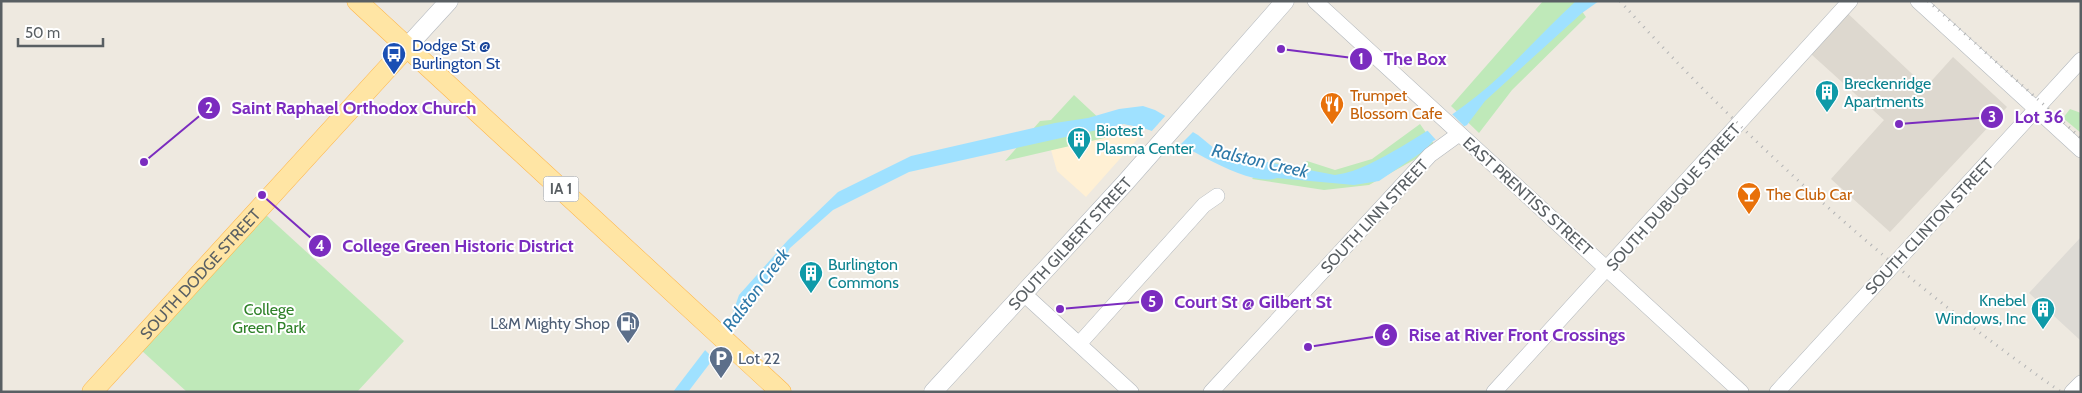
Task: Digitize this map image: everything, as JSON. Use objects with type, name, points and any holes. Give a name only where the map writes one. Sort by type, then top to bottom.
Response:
[{"type":"main road","name":"IA 1","points":[[357,1],[782,392]]},
{"type":"main road","name":"SOUTH DODGE STREET","points":[[92,392],[449,1]]},
{"type":"main road","name":"SOUTH GILBERT STREET","points":[[933,392],[1125,183],[1284,1]]},
{"type":"street","name":"EAST PRENTISS STREET","points":[[1315,1],[1741,392]]},
{"type":"street","name":"SOUTH DUBUQUE STREET","points":[[1494,392],[1850,1]]},
{"type":"street","points":[[1918,1],[2081,150]]},
{"type":"street","name":"SOUTH CLINTON STREET","points":[[1777,392],[2081,60]]},
{"type":"street","name":"SOUTH LINN STREET","points":[[1211,392],[1430,155],[1459,134]]},
{"type":"street","points":[[1078,344],[1204,205],[1217,196]]},
{"type":"street","points":[[1024,294],[1131,392]]},
{"type":"street","points":[[2072,392],[2081,383]]},
{"type":"shaded area","points":[[1843,9],[1926,87],[1953,57],[2007,107],[1890,232],[1831,179],[1884,120],[1811,54]]},
{"type":"shaded area","points":[[1142,134],[1086,197],[1057,171],[1051,150],[1117,135]]},
{"type":"shaded area","points":[[2081,237],[2081,339],[2080,340],[2029,293]]},
{"type":"green space","points":[[1543,1],[1575,1],[1586,17],[1512,90],[1479,133],[1451,106]]},
{"type":"green space","points":[[1074,95],[1117,135],[1005,161],[1040,121],[1051,120]]},
{"type":"green space","points":[[2070,109],[2081,113],[2081,133],[2063,118]]},
{"type":"green space","points":[[1420,124],[1434,144],[1421,156],[1369,185],[1324,190],[1252,179],[1268,162],[1301,167],[1307,161],[1335,170],[1372,159]]},
{"type":"green space","name":"College Green Park","points":[[265,214],[404,341],[357,392],[187,392],[141,350]]},
{"type":"water","name":"Ralston Creek","points":[[1576,1],[1599,1],[1582,13],[1485,101],[1467,125],[1433,141],[1425,150],[1379,181],[1354,185],[1277,178],[1264,179],[1248,176],[1212,161],[1160,134],[1124,124],[909,172],[833,210],[790,248],[784,259],[756,294],[739,325],[688,392],[673,392],[732,315],[739,295],[788,240],[838,192],[911,156],[1055,123],[1088,118],[1119,109],[1143,106],[1155,110],[1198,135],[1215,149],[1230,155],[1335,175],[1353,171],[1401,147],[1465,105],[1500,76]]},
{"type":"pier","points":[[1451,113],[1466,128],[1435,143],[1431,147],[1436,140],[1427,130]]},
{"type":"pier","points":[[1167,114],[1195,130],[1179,146],[1150,133]]},
{"type":"pier","points":[[728,316],[740,327],[715,360],[704,349]]},
{"type":"railway","points":[[1620,1],[1722,108],[1830,209],[1943,304],[2061,392]]},
{"type":"railway","points":[[1928,1],[2081,138]]},
{"type":"place","name":"The Box","points":[[1281,49]]},
{"type":"place","name":"Dodge St @ Burlington St","points":[[394,75]]},
{"type":"place","name":"Breckenridge Apartments","points":[[1827,113]]},
{"type":"place","name":"Lot 36","points":[[1899,124]]},
{"type":"place","name":"Trumpet Blossom Cafe","points":[[1332,125]]},
{"type":"place","name":"Biotest Plasma Center","points":[[1079,160]]},
{"type":"place","name":"Saint Raphael Orthodox Church","points":[[144,162]]},
{"type":"place","name":"College Green Historic District","points":[[262,195]]},
{"type":"place","name":"The Club Car","points":[[1749,215]]},
{"type":"place","name":"Burlington Commons","points":[[811,294]]},
{"type":"place","name":"Court St @ Gilbert St","points":[[1060,309]]},
{"type":"place","name":"Knebel Windows, Inc","points":[[2043,330]]},
{"type":"place","name":"L&M Mighty Shop","points":[[628,344]]},
{"type":"place","name":"Rise at River Front Crossings","points":[[1308,347]]},
{"type":"place","name":"Lot 22","points":[[721,379]]}]
